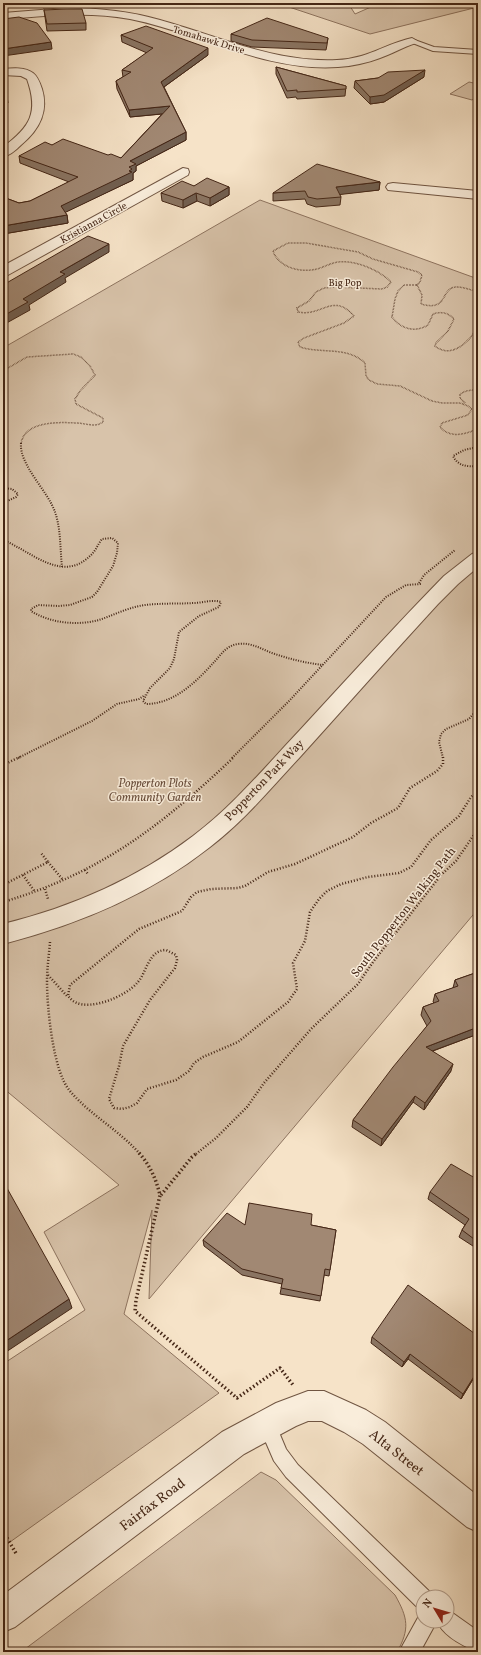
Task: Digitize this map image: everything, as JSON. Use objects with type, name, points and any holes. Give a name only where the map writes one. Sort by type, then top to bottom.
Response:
[{"type":"street","name":"Tomahawk Drive","points":[[3,16],[82,11],[129,15],[274,58],[309,64],[332,64],[362,60],[412,41]]},
{"type":"street","points":[[3,72],[25,72],[30,75],[39,106],[34,123],[26,133],[3,153]]},
{"type":"street","name":"Kristianna Circle","points":[[3,272],[182,172]]},
{"type":"street","points":[[393,187],[478,195]]},
{"type":"street","name":"Popperton Park Way","points":[[3,934],[50,922],[116,894],[147,878],[202,841],[248,799],[451,580],[478,558]]},
{"type":"street","name":"Fairfax Road","points":[[3,1615],[233,1443],[287,1414],[308,1406]]},
{"type":"street","name":"Alta Street","points":[[308,1406],[324,1406],[355,1421],[374,1433],[478,1516]]},
{"type":"lane","points":[[412,41],[433,49],[478,52]]},
{"type":"lane","points":[[267,1424],[280,1455],[292,1471],[415,1591]]},
{"type":"lane","points":[[455,1628],[478,1642]]},
{"type":"lane","points":[[408,1652],[422,1629]]},
{"type":"path","name":"Big Pop","points":[[417,285],[422,275],[418,272],[391,262],[373,259],[358,252],[300,242],[283,245],[273,251],[276,259],[288,267],[312,269],[333,262],[355,263],[376,271],[391,282],[387,287],[382,289],[336,287],[324,288],[316,292],[308,301],[297,308],[298,312],[308,314],[327,305],[334,305],[345,308],[354,316],[349,322],[330,327],[304,338],[298,342],[300,347],[355,354],[365,363],[366,376],[372,382],[402,386],[439,402],[465,403]]},
{"type":"path","points":[[478,292],[465,287],[452,288],[448,291],[446,296],[439,304],[431,307],[421,304],[422,295],[417,285],[404,285],[397,292],[392,317],[397,322],[410,329],[420,329],[428,325],[431,316],[434,314],[442,312],[451,315],[454,319],[452,325],[435,346],[437,349],[448,352],[455,350],[460,344],[471,337],[478,327]]},
{"type":"path","points":[[3,371],[27,357],[73,354],[81,357],[90,366],[95,375],[80,391],[75,400],[76,404],[79,406],[103,418],[100,424],[94,425],[75,423],[35,427],[24,433],[20,443],[23,456],[48,497],[55,512],[62,567]]},
{"type":"path","points":[[478,389],[466,391],[460,394],[460,398],[472,409],[471,412],[468,415],[442,424],[440,428],[447,433],[457,435],[478,429]]},
{"type":"path","points":[[478,447],[464,450],[454,456],[456,461],[463,466],[478,466]]},
{"type":"path","points":[[3,488],[12,489],[18,494],[16,497],[3,503]]},
{"type":"path","points":[[3,540],[21,548],[49,565],[62,567],[87,559],[94,552],[102,539],[112,538],[118,543],[115,561],[112,568],[94,596],[81,602],[68,605],[36,605],[31,608],[33,613],[62,622],[84,623],[98,620],[131,608],[146,605],[196,603],[216,600],[220,602],[219,607],[195,618],[179,632],[174,659],[170,668],[146,694],[134,701],[117,704],[92,721],[3,765]]},
{"type":"path","points":[[3,902],[46,890],[120,852],[172,814],[254,737],[386,597],[396,590],[411,583],[423,585]]},
{"type":"path","points":[[134,701],[158,704],[176,695],[196,680],[232,645],[246,643],[272,653],[306,663],[323,665]]},
{"type":"path","points":[[144,703],[146,694]]},
{"type":"path","points":[[68,996],[70,986],[79,975],[139,929],[152,922],[172,916],[182,911],[191,897],[197,892],[211,889],[238,888],[245,886],[268,872],[295,864],[340,844],[353,837],[371,823],[391,814],[398,808],[410,788],[437,771],[443,764],[443,755],[439,742],[441,734],[469,719],[478,708]]},
{"type":"path","points":[[47,975],[73,1002],[90,1005],[108,1001],[121,995],[136,985],[142,978],[154,955],[159,951],[171,951],[176,955],[177,960],[175,968],[150,1000],[123,1046],[119,1066],[109,1099],[114,1108],[122,1109],[130,1107],[136,1103],[147,1089],[176,1080],[203,1057],[238,1042],[288,1002],[297,989],[293,963],[305,941],[312,906],[327,892],[341,884],[368,877],[399,873],[411,867],[431,840],[459,816],[471,797],[478,790]]},
{"type":"path","name":"South Popperton Walking Path","points":[[160,1195],[192,1157],[216,1138],[248,1107],[264,1083],[311,1029],[358,984],[373,962],[428,893],[438,878],[456,861],[478,829]]},
{"type":"path","points":[[41,853],[63,880]]},
{"type":"path","points":[[3,885],[48,862]]},
{"type":"path","points":[[85,870],[88,874]]},
{"type":"path","points":[[23,875],[35,892]]},
{"type":"path","points":[[50,935],[47,975],[49,1012],[57,1059],[63,1080],[67,1088],[78,1100],[126,1139],[144,1158],[155,1173],[160,1195],[135,1311],[237,1398],[280,1368],[286,1376]]},
{"type":"path","points":[[3,1531],[17,1555]]},
{"type":"green space","points":[[277,3],[348,3],[355,14],[380,3],[478,3],[478,7],[370,34]]},
{"type":"green space","points":[[469,82],[478,84],[478,96],[472,100],[450,94]]},
{"type":"green space","name":"Popperton Plots Community Garden","points":[[260,200],[478,279],[478,909],[149,1299],[152,1210],[124,1314],[219,1393],[3,1547],[3,1364],[85,1310],[44,1232],[119,1185],[3,1088],[3,348]]},
{"type":"green space","points":[[261,1472],[276,1480],[395,1595],[403,1610],[406,1624],[404,1637],[397,1652],[21,1652]]},
{"type":"building","points":[[82,9],[86,23],[47,24],[44,10]]},
{"type":"building","points":[[19,17],[37,23],[51,42],[3,49],[3,19]]},
{"type":"building","points":[[267,18],[328,38],[327,43],[252,40],[231,34]]},
{"type":"building","points":[[146,26],[208,48],[161,82],[186,132],[130,161],[136,164],[129,167],[132,169],[129,171],[132,172],[61,206],[67,215],[3,226],[3,197],[19,203],[30,201],[78,177],[19,156],[45,142],[52,145],[63,139],[121,158],[170,106],[129,110],[116,81],[131,72],[122,70],[153,48],[121,35]]},
{"type":"building","points":[[276,67],[346,86],[346,89],[297,92],[297,90],[287,91]]},
{"type":"building","points":[[425,70],[384,95],[370,97],[355,81],[378,78],[388,72]]},
{"type":"building","points":[[3,82],[7,96],[3,96]]},
{"type":"building","points":[[317,164],[380,182],[336,187],[341,197],[317,199],[308,197],[305,191],[273,193]]},
{"type":"building","points":[[207,178],[229,187],[210,198],[196,193],[183,200],[161,193],[182,181],[194,186]]},
{"type":"building","points":[[88,236],[109,244],[60,272],[65,274],[23,299],[28,302],[3,316],[3,285]]},
{"type":"building","points":[[478,972],[478,1027],[426,1047],[453,1064],[425,1103],[415,1096],[382,1139],[353,1120],[393,1067],[431,1021],[423,1007],[439,1001],[435,994],[458,986],[455,980]]},
{"type":"building","points":[[451,1164],[478,1180],[478,1242],[462,1230],[469,1219],[430,1192]]},
{"type":"building","points":[[3,1181],[69,1299],[3,1343]]},
{"type":"building","points":[[249,1203],[312,1214],[311,1225],[336,1230],[330,1270],[325,1269],[321,1296],[281,1288],[283,1279],[242,1269],[203,1240],[227,1213],[245,1225]]},
{"type":"building","points":[[408,1285],[478,1336],[478,1370],[463,1394],[410,1354],[404,1362],[372,1337]]}]
